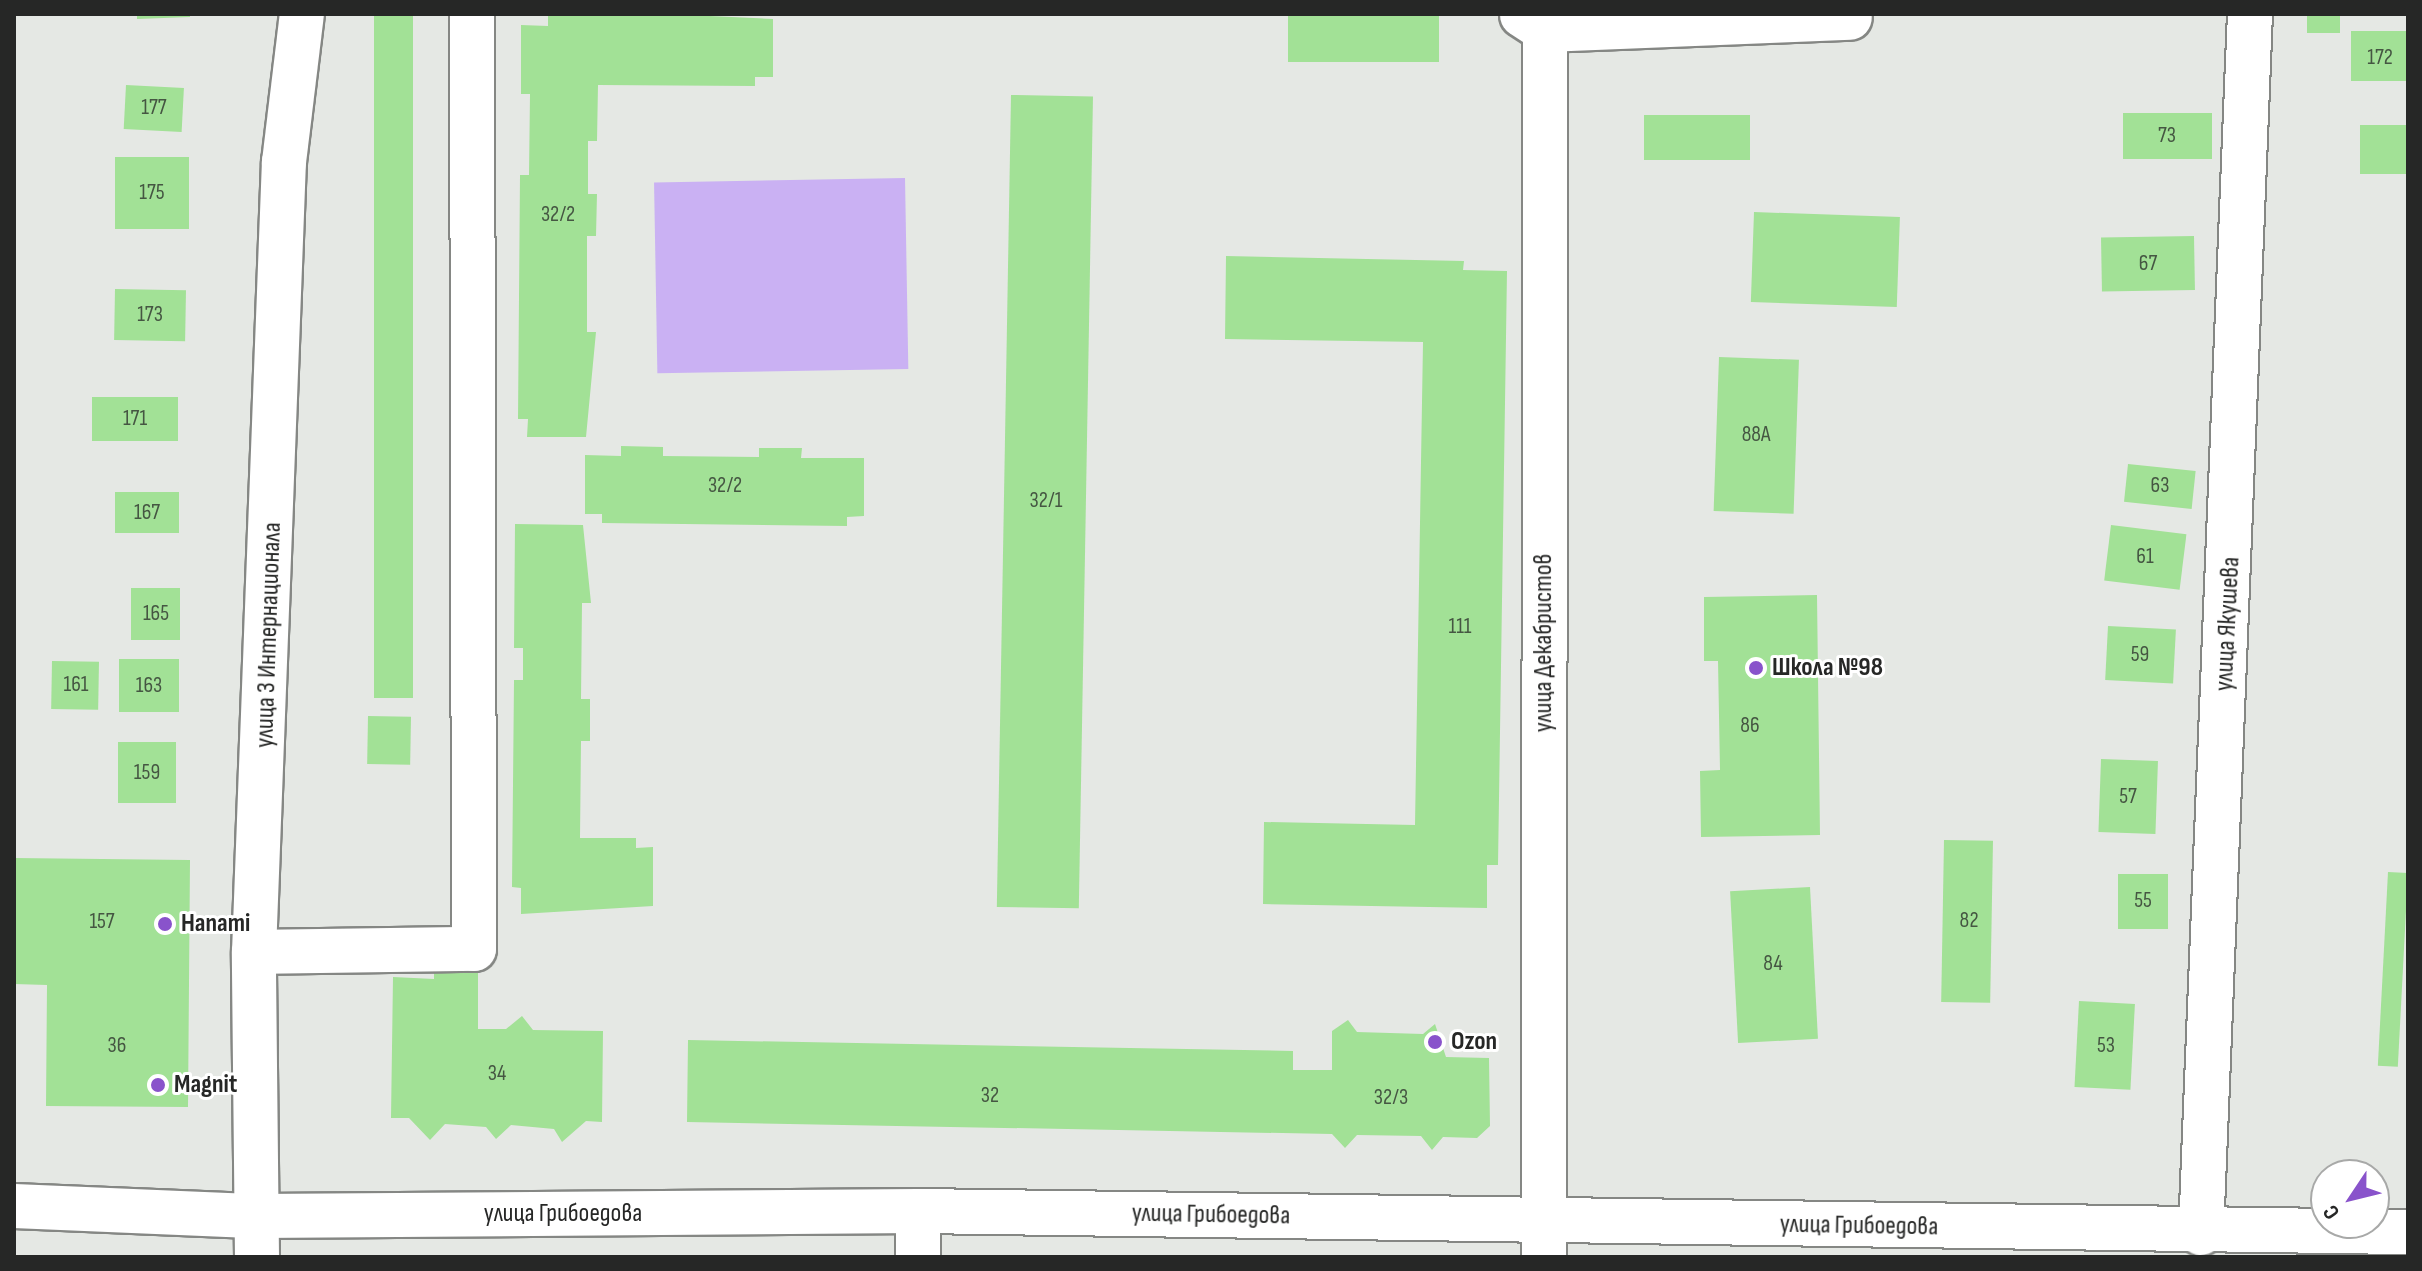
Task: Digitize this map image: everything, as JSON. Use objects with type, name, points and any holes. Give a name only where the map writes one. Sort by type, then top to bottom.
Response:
[{"type":"street","name":"улица 3 Интернационала","points":[[257,1236],[254,952],[284,162],[302,14]]},
{"type":"street","points":[[254,952],[474,949],[472,14]]},
{"type":"street","name":"улица Якушева","points":[[2201,1233],[2250,14]]},
{"type":"street","points":[[1532,22],[1850,18]]},
{"type":"street","name":"улица Декабристов","points":[[1532,22],[1544,1238]]},
{"type":"street","name":"улица Грибоедова","points":[[14,1206],[257,1236],[918,1211],[1544,1238],[2150,1244],[2201,1233],[2408,1232]]},
{"type":"street","points":[[918,1211],[918,1257]]},
{"type":"shaded area","points":[[905,178],[908,369],[657,373],[654,182]]},
{"type":"building","points":[[137,14],[190,14],[190,17],[137,19]]},
{"type":"building","points":[[374,14],[413,14],[413,698],[374,698]]},
{"type":"building","points":[[667,14],[773,19],[773,77],[755,77],[755,86],[598,85],[597,141],[588,141],[588,194],[597,194],[596,236],[587,236],[587,332],[596,332],[586,437],[527,437],[528,419],[518,419],[520,175],[529,175],[530,94],[521,94],[521,25],[548,26],[548,16]]},
{"type":"building","points":[[1288,14],[1439,14],[1439,62],[1288,62]]},
{"type":"building","points":[[2307,14],[2340,14],[2340,33],[2307,33]]},
{"type":"building","points":[[2351,31],[2408,31],[2408,81],[2351,81]]},
{"type":"building","points":[[126,85],[184,88],[182,132],[124,129]]},
{"type":"building","points":[[1011,95],[1093,96],[1079,908],[997,907]]},
{"type":"building","points":[[2123,113],[2212,113],[2212,159],[2123,159]]},
{"type":"building","points":[[1644,115],[1750,115],[1750,160],[1644,160]]},
{"type":"building","points":[[2360,125],[2408,125],[2408,174],[2360,174]]},
{"type":"building","points":[[115,157],[189,157],[189,229],[115,229]]},
{"type":"building","points":[[1754,212],[1900,217],[1897,307],[1751,302]]},
{"type":"building","points":[[2194,236],[2195,290],[2102,292],[2101,238]]},
{"type":"building","points":[[1226,256],[1464,261],[1463,270],[1507,271],[1498,865],[1487,865],[1487,908],[1263,904],[1264,822],[1415,825],[1423,342],[1225,339]]},
{"type":"building","points":[[115,289],[186,290],[185,341],[114,340]]},
{"type":"building","points":[[1719,357],[1799,360],[1794,514],[1714,511]]},
{"type":"building","points":[[92,397],[178,397],[178,441],[92,441]]},
{"type":"building","points":[[621,446],[663,447],[663,456],[759,457],[759,448],[802,448],[801,458],[864,458],[864,516],[847,517],[847,526],[602,523],[602,514],[585,514],[585,455],[621,456]]},
{"type":"building","points":[[2128,464],[2196,471],[2192,509],[2124,502]]},
{"type":"building","points":[[115,492],[179,492],[179,533],[115,533]]},
{"type":"building","points":[[515,524],[583,525],[591,603],[582,603],[581,699],[590,699],[590,741],[581,741],[580,838],[636,838],[636,848],[653,847],[653,906],[521,914],[521,888],[512,887],[514,680],[523,680],[523,648],[514,648]]},
{"type":"building","points":[[2111,525],[2186,534],[2180,590],[2104,581]]},
{"type":"building","points":[[131,588],[180,588],[180,640],[131,640]]},
{"type":"building","points":[[1817,595],[1820,835],[1701,837],[1700,771],[1720,770],[1718,661],[1704,661],[1704,597]]},
{"type":"building","points":[[2108,626],[2176,630],[2173,683],[2105,680]]},
{"type":"building","points":[[119,659],[179,659],[179,712],[119,712]]},
{"type":"building","points":[[52,661],[99,662],[98,710],[51,709]]},
{"type":"building","points":[[368,716],[411,717],[410,765],[367,764]]},
{"type":"building","points":[[118,742],[176,742],[176,803],[118,803]]},
{"type":"building","points":[[2101,759],[2158,761],[2155,834],[2098,832]]},
{"type":"building","points":[[1944,840],[1993,841],[1990,1003],[1941,1002]]},
{"type":"building","points":[[14,858],[190,860],[188,1107],[46,1106],[47,985],[14,984]]},
{"type":"building","points":[[2388,872],[2408,873],[2398,1067],[2378,1066]]},
{"type":"building","points":[[2118,874],[2168,874],[2168,929],[2118,929]]},
{"type":"building","points":[[1810,887],[1818,1039],[1738,1043],[1730,891]]},
{"type":"building","points":[[434,968],[478,969],[478,1029],[506,1029],[522,1016],[533,1030],[603,1031],[602,1122],[586,1121],[562,1142],[554,1129],[511,1125],[496,1139],[486,1127],[445,1124],[430,1140],[409,1118],[391,1118],[393,977],[434,979]]},
{"type":"building","points":[[2079,1001],[2135,1004],[2130,1090],[2074,1087]]},
{"type":"building","points":[[1348,1020],[1357,1032],[1423,1034],[1435,1024],[1446,1057],[1489,1058],[1490,1126],[1477,1138],[1443,1137],[1432,1150],[1421,1136],[1357,1135],[1345,1148],[1332,1134],[687,1122],[688,1040],[1293,1051],[1293,1070],[1332,1070],[1332,1031]]},
{"type":"place","name":"Школа №98","points":[[1756,668]]},
{"type":"place","name":"Hanami","points":[[165,924]]},
{"type":"place","name":"Ozon","points":[[1435,1042]]},
{"type":"place","name":"Magnit","points":[[158,1085]]}]
